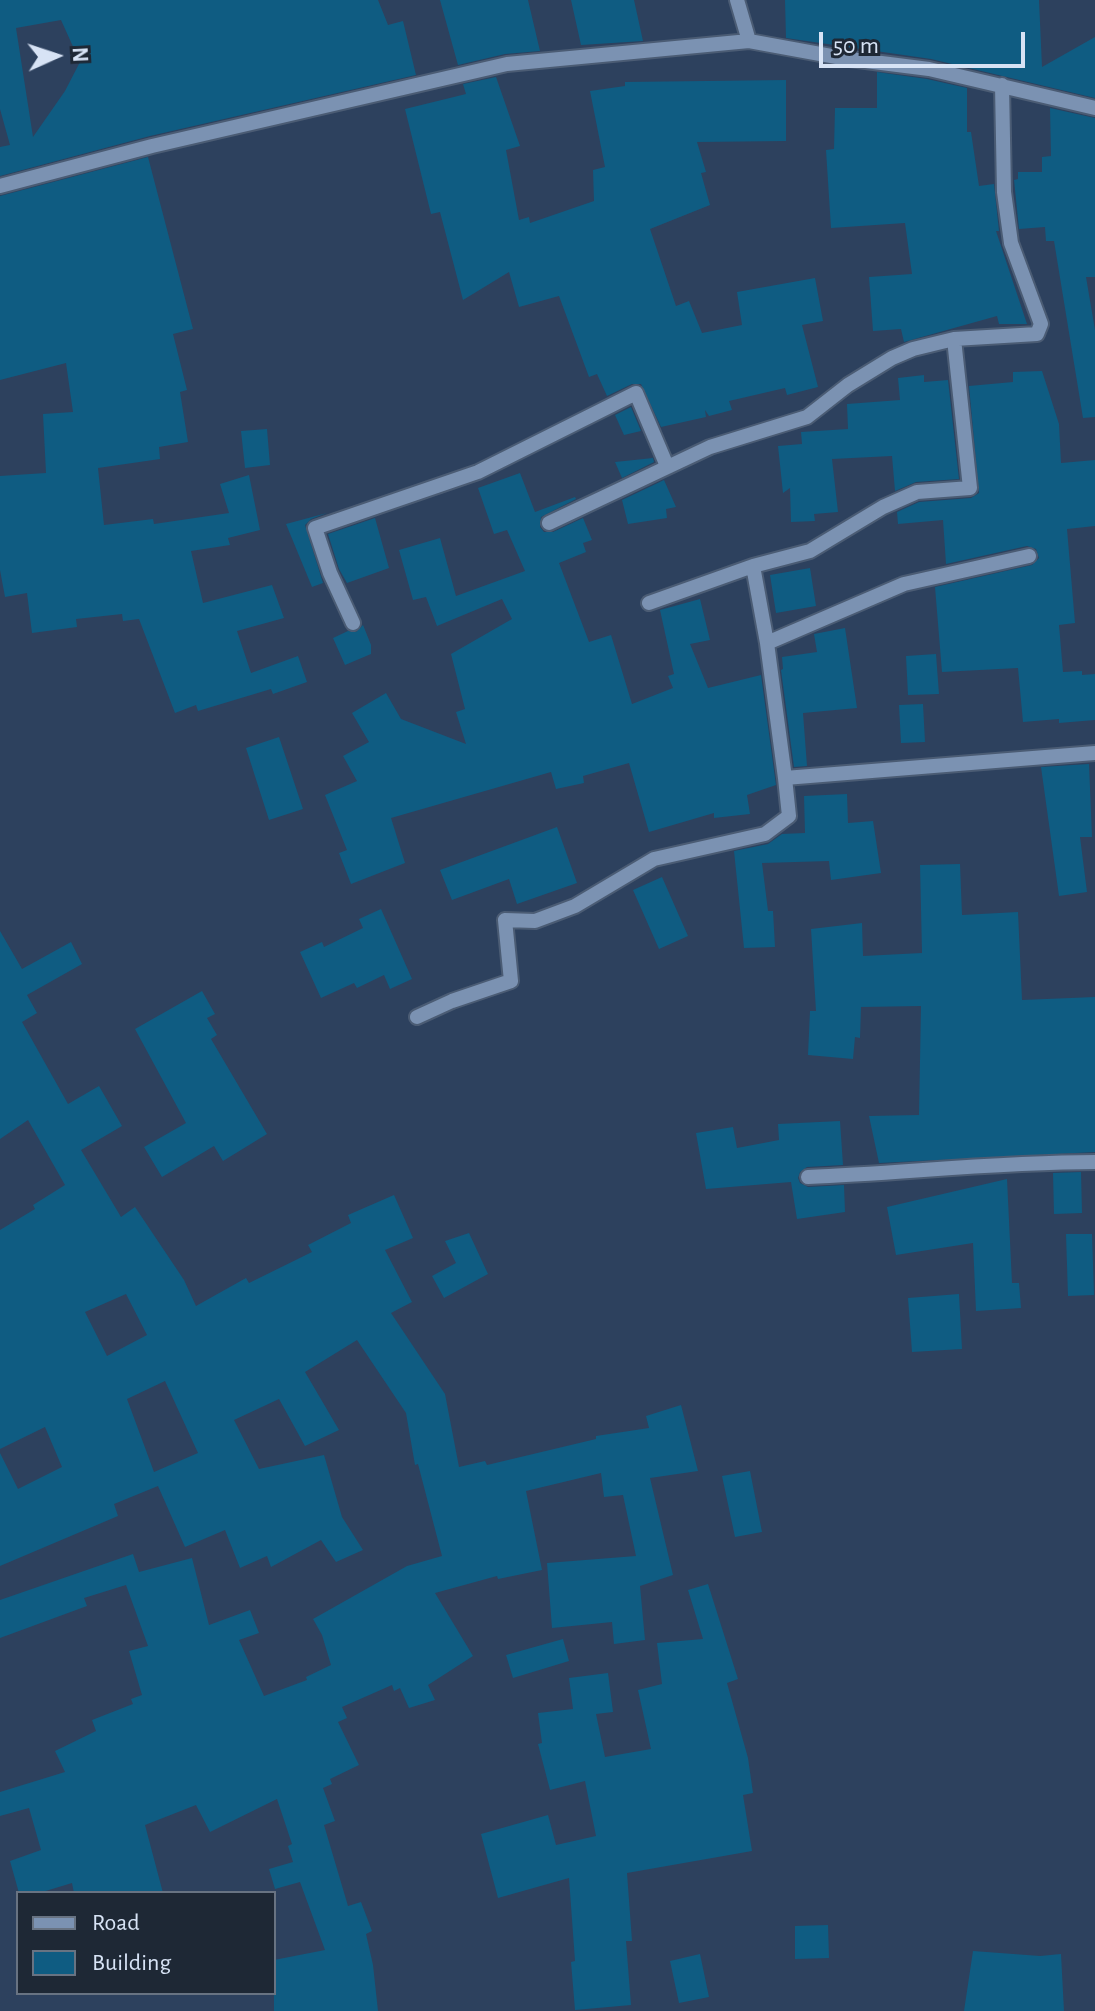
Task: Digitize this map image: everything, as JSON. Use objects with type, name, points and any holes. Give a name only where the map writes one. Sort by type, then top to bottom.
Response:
[{"type":"street","points":[[737,0],[749,41]]},
{"type":"street","points":[[0,186],[152,146],[507,64],[749,41],[842,58],[929,69],[1095,108]]},
{"type":"street","points":[[549,523],[710,447],[807,417],[848,385],[913,349],[954,339],[1037,334],[1041,324],[1011,243],[1004,192],[1002,85]]},
{"type":"street","points":[[649,603],[753,566],[810,551],[883,507],[917,492],[970,488],[954,339]]},
{"type":"street","points":[[353,623],[330,573],[315,528],[478,472],[636,393],[667,466]]},
{"type":"street","points":[[767,643],[904,584],[1029,556]]},
{"type":"street","points":[[417,1017],[452,1001],[511,981],[505,920],[535,921],[575,906],[654,859],[765,834],[789,816],[767,643],[753,566]]},
{"type":"street","points":[[785,778],[1095,753]]},
{"type":"street","points":[[808,1177],[1016,1162],[1095,1162]]},
{"type":"building","points":[[0,0],[378,0],[388,25],[403,21],[416,75],[150,136],[0,176],[0,147],[10,145],[0,109]],"holes":[[[61,20],[80,62],[65,91],[33,137],[16,28]]]},
{"type":"building","points":[[440,0],[528,0],[540,51],[505,54],[458,65]]},
{"type":"building","points":[[571,0],[634,0],[643,41],[581,45]]},
{"type":"building","points":[[785,0],[1039,0],[1042,67],[1095,37],[1095,98],[931,59],[786,38]]},
{"type":"building","points":[[877,72],[967,88],[967,132],[971,132],[979,186],[994,184],[999,231],[996,231],[1027,324],[999,324],[997,316],[904,342],[901,329],[873,331],[869,277],[912,274],[905,223],[831,228],[826,150],[834,149],[835,108],[877,108]]},
{"type":"building","points":[[496,77],[520,146],[506,150],[519,220],[529,217],[530,223],[594,201],[593,170],[605,167],[590,91],[625,86],[625,82],[786,80],[786,141],[697,142],[706,172],[701,173],[710,205],[650,229],[676,306],[689,301],[702,333],[742,325],[737,292],[815,278],[823,321],[802,325],[818,387],[787,395],[785,388],[729,401],[732,410],[709,416],[705,410],[706,417],[661,427],[641,384],[632,384],[607,396],[597,374],[589,377],[559,296],[519,307],[509,272],[463,300],[440,212],[431,214],[405,109],[466,94],[463,84]]},
{"type":"building","points":[[1050,108],[1095,118],[1095,277],[1086,277],[1095,330],[1095,417],[1083,418],[1054,241],[1046,241],[1045,227],[1019,229],[1014,180],[1018,179],[1018,172],[1042,172],[1042,157],[1051,156]]},
{"type":"building","points":[[148,157],[193,329],[173,334],[187,390],[180,392],[188,442],[159,447],[160,459],[98,468],[104,525],[153,519],[154,524],[229,513],[220,484],[249,475],[260,530],[228,538],[230,545],[191,551],[203,603],[272,585],[284,618],[237,631],[251,673],[298,656],[307,682],[273,694],[271,689],[198,711],[196,705],[175,713],[139,619],[123,621],[122,614],[76,619],[77,627],[32,633],[27,593],[5,597],[0,570],[0,476],[46,473],[43,414],[73,412],[66,363],[0,380],[0,196]]},
{"type":"building","points":[[1042,371],[1059,424],[1061,463],[1095,460],[1095,526],[1067,529],[1075,623],[1059,625],[1063,672],[1095,674],[1095,720],[1023,722],[1018,668],[942,672],[935,587],[1032,565],[1039,558],[1036,549],[1027,546],[946,564],[943,520],[898,524],[897,512],[919,502],[971,498],[979,493],[969,386],[1013,382],[1013,372]]},
{"type":"building","points":[[924,375],[924,382],[948,380],[959,479],[916,482],[895,491],[892,456],[832,459],[838,512],[814,514],[815,521],[791,522],[790,488],[783,493],[778,446],[802,444],[801,432],[848,429],[847,404],[900,400],[898,378]]},
{"type":"building","points":[[631,407],[641,431],[624,435],[615,415]]},
{"type":"building","points":[[267,429],[270,465],[245,468],[241,431]]},
{"type":"building","points":[[653,458],[654,462],[622,478],[615,462]]},
{"type":"building","points":[[520,473],[535,512],[576,499],[541,517],[540,527],[544,532],[553,532],[583,518],[592,540],[583,543],[586,552],[559,563],[589,642],[611,635],[632,704],[673,688],[668,676],[674,674],[660,610],[700,599],[710,640],[690,644],[708,688],[761,675],[776,785],[747,795],[750,814],[714,818],[714,813],[649,832],[629,763],[583,776],[584,783],[556,789],[551,772],[391,818],[405,863],[351,884],[339,853],[347,850],[325,795],[357,781],[343,756],[369,742],[352,713],[386,693],[401,719],[466,744],[456,712],[465,709],[451,654],[512,619],[502,599],[437,626],[426,597],[413,600],[399,550],[440,538],[456,596],[525,571],[507,530],[494,534],[478,488]]},
{"type":"building","points":[[664,480],[676,507],[666,509],[667,518],[628,524],[622,500]]},
{"type":"building","points":[[327,513],[305,525],[323,583],[312,587],[286,524]]},
{"type":"building","points":[[375,518],[389,568],[347,583],[328,534]]},
{"type":"building","points":[[810,568],[816,606],[776,613],[770,575]]},
{"type":"building","points":[[363,625],[371,654],[345,665],[333,638],[348,631],[356,632]]},
{"type":"building","points":[[845,628],[857,708],[803,713],[807,766],[794,767],[781,670],[782,657],[817,652],[814,634]]},
{"type":"building","points":[[936,654],[939,694],[908,695],[906,656]]},
{"type":"building","points":[[923,704],[925,742],[901,743],[899,705]]},
{"type":"building","points":[[279,737],[303,809],[269,820],[246,748]]},
{"type":"building","points":[[1089,764],[1092,837],[1080,837],[1087,892],[1059,896],[1041,767]]},
{"type":"building","points":[[847,794],[848,823],[873,821],[881,873],[831,880],[829,861],[762,863],[768,911],[773,911],[775,947],[744,948],[734,851],[768,844],[782,834],[805,833],[804,796]]},
{"type":"building","points":[[557,827],[577,883],[517,904],[509,879],[452,900],[440,870]]},
{"type":"building","points":[[960,864],[962,915],[1018,912],[1022,1000],[1095,997],[1095,1152],[879,1163],[869,1116],[919,1115],[921,1006],[861,1007],[860,1038],[855,1037],[853,1059],[808,1055],[810,1011],[816,1011],[811,929],[862,923],[863,956],[922,953],[920,865]]},
{"type":"building","points":[[662,877],[688,936],[659,949],[633,890]]},
{"type":"building","points":[[381,909],[412,979],[390,989],[384,975],[357,988],[354,983],[321,998],[300,952],[322,942],[324,947],[363,928],[359,919]]},
{"type":"building","points":[[0,931],[22,969],[71,942],[82,964],[27,995],[37,1013],[22,1022],[68,1104],[99,1086],[122,1126],[81,1150],[121,1217],[135,1207],[184,1280],[196,1306],[246,1278],[249,1283],[312,1252],[308,1245],[351,1223],[348,1215],[394,1195],[413,1238],[385,1250],[412,1302],[391,1313],[445,1394],[459,1467],[485,1461],[487,1465],[596,1439],[596,1436],[649,1428],[646,1416],[681,1405],[698,1471],[650,1478],[673,1575],[640,1586],[645,1640],[614,1644],[612,1622],[552,1628],[547,1563],[636,1556],[623,1495],[604,1497],[601,1473],[526,1491],[542,1570],[498,1579],[497,1576],[435,1593],[473,1656],[428,1685],[435,1700],[409,1708],[400,1688],[394,1691],[392,1685],[342,1707],[347,1718],[338,1722],[359,1765],[330,1779],[332,1784],[323,1788],[335,1821],[324,1825],[348,1906],[361,1902],[372,1931],[366,1934],[378,2011],[274,2011],[276,1960],[325,1950],[300,1882],[275,1889],[269,1869],[293,1862],[288,1846],[292,1844],[277,1799],[210,1832],[196,1805],[145,1825],[162,1891],[74,1891],[72,1883],[46,1891],[18,1891],[10,1861],[41,1850],[29,1808],[0,1816],[0,1792],[65,1772],[55,1751],[96,1731],[92,1720],[133,1704],[131,1699],[142,1695],[129,1651],[148,1646],[126,1585],[84,1598],[87,1606],[0,1638],[0,1600],[133,1554],[139,1572],[192,1558],[209,1625],[250,1610],[259,1633],[239,1640],[264,1696],[307,1680],[306,1677],[331,1665],[322,1635],[313,1619],[407,1566],[442,1556],[418,1464],[415,1465],[406,1413],[357,1340],[305,1372],[339,1430],[305,1446],[279,1399],[234,1420],[259,1469],[324,1455],[342,1517],[363,1550],[336,1562],[321,1540],[271,1567],[267,1556],[240,1568],[225,1530],[185,1547],[158,1486],[114,1504],[118,1516],[0,1566],[0,1453],[18,1489],[62,1467],[45,1427],[0,1449],[0,1230],[35,1209],[33,1205],[65,1185],[28,1120],[0,1139]],"holes":[[[126,1294],[147,1335],[107,1356],[85,1312]],[[165,1381],[198,1453],[154,1472],[127,1399]]]},
{"type":"building","points":[[202,991],[215,1014],[207,1018],[217,1035],[211,1039],[267,1134],[223,1161],[214,1146],[162,1177],[144,1147],[186,1123],[135,1029]]},
{"type":"building","points":[[840,1121],[843,1165],[807,1167],[798,1178],[808,1187],[844,1185],[845,1212],[797,1219],[791,1182],[706,1189],[696,1133],[733,1127],[737,1148],[779,1140],[778,1124]]},
{"type":"building","points":[[1081,1172],[1082,1213],[1054,1214],[1053,1173]]},
{"type":"building","points":[[1007,1179],[1012,1283],[1019,1283],[1021,1308],[976,1311],[973,1243],[896,1255],[887,1207]]},
{"type":"building","points":[[469,1233],[488,1274],[444,1298],[432,1276],[456,1263],[445,1241]]},
{"type":"building","points":[[1066,1234],[1092,1234],[1094,1295],[1068,1296]]},
{"type":"building","points":[[959,1294],[962,1349],[912,1352],[908,1298]]},
{"type":"building","points":[[750,1471],[762,1532],[735,1537],[722,1476]]},
{"type":"building","points":[[708,1584],[738,1679],[727,1683],[748,1758],[753,1793],[743,1795],[752,1851],[627,1873],[632,1941],[626,1941],[631,2005],[575,2010],[569,1878],[498,1898],[481,1834],[548,1815],[556,1845],[596,1836],[585,1781],[550,1790],[538,1744],[542,1743],[538,1713],[573,1709],[569,1678],[608,1673],[613,1712],[596,1714],[605,1757],[651,1749],[638,1690],[662,1684],[657,1643],[703,1639],[688,1590]]},
{"type":"building","points":[[563,1639],[569,1661],[513,1678],[506,1655]]},
{"type":"building","points":[[828,1925],[829,1958],[795,1959],[795,1926]]},
{"type":"building","points":[[973,1951],[1040,1956],[1061,1954],[1064,2011],[964,2011]]},
{"type":"building","points":[[700,1954],[709,1997],[679,2003],[670,1961]]}]
